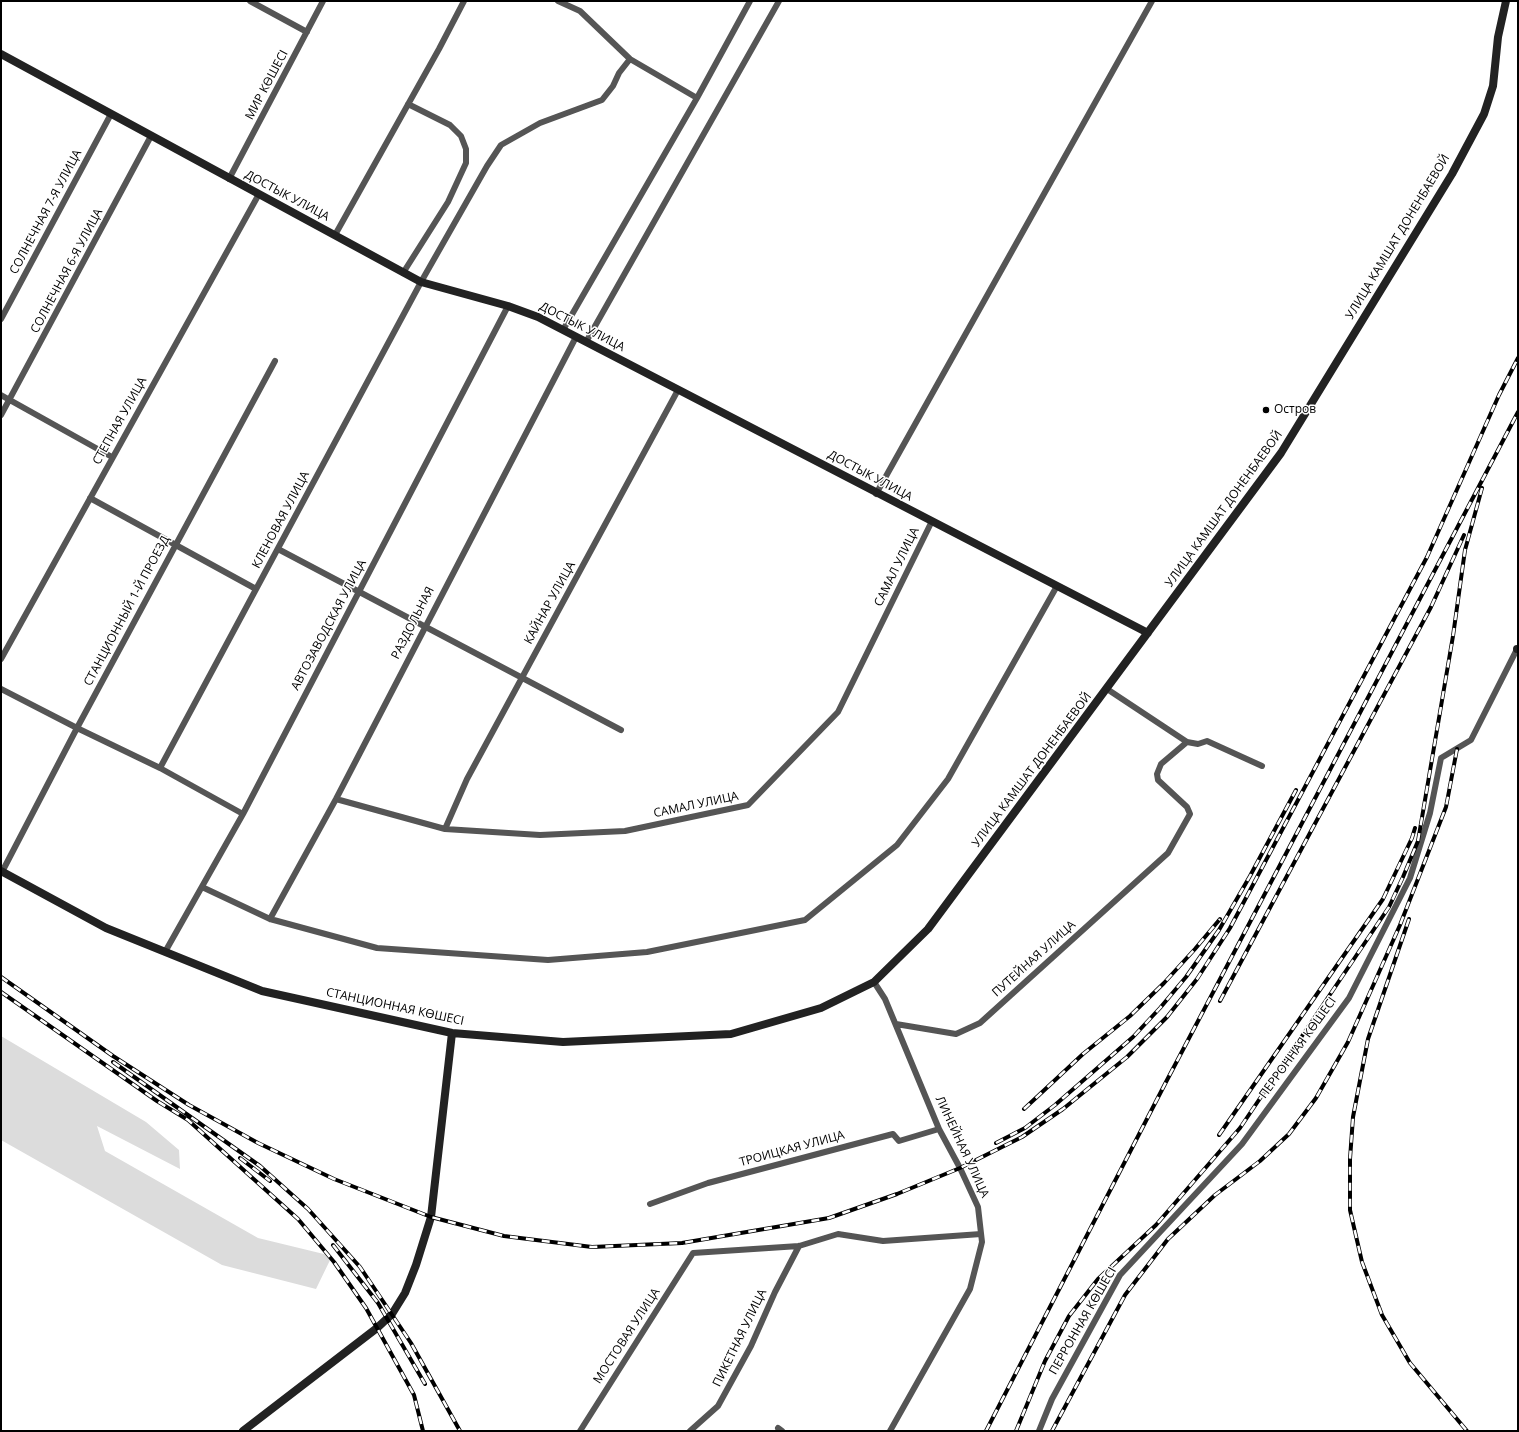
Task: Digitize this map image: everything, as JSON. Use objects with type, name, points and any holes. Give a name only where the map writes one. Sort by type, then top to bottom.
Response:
[{"type":"street","points":[[250,1],[307,32]]},
{"type":"street","name":"МИР КӨШЕСІ","points":[[229,179],[323,1]]},
{"type":"street","points":[[335,235],[464,1]]},
{"type":"street","points":[[558,1],[580,11],[630,59],[697,98]]},
{"type":"street","points":[[563,330],[697,98],[750,1]]},
{"type":"street","points":[[586,342],[779,1]]},
{"type":"street","points":[[876,494],[1152,1]]},
{"type":"street","name":"УЛИЦА КАМШАТ ДОНЕНБАЕВОЙ","points":[[874,982],[928,930],[1281,453],[1452,174],[1484,114],[1493,86],[1498,37],[1506,1]]},
{"type":"street","name":"ДОСТЫК УЛИЦА","points":[[2,57],[111,114],[421,282],[508,306],[538,317],[876,494],[932,521],[1148,633]]},
{"type":"street","name":"КЛЕНОВАЯ УЛИЦА","points":[[160,768],[421,282],[487,166],[501,146],[540,123],[602,100],[630,59]]},
{"type":"street","points":[[404,273],[448,202],[466,163],[466,149],[461,136],[450,125],[408,104]]},
{"type":"street","name":"СОЛНЕЧНАЯ 7-Я УЛИЦА","points":[[1,319],[111,114]]},
{"type":"street","name":"СОЛНЕЧНАЯ 6-Я УЛИЦА","points":[[1,415],[151,136]]},
{"type":"street","name":"СТЕПНАЯ УЛИЦА","points":[[1,659],[259,194]]},
{"type":"street","name":"АВТОЗАВОДСКАЯ УЛИЦА","points":[[165,952],[243,814],[508,306]]},
{"type":"street","name":"РАЗДОЛЬНАЯ","points":[[270,919],[336,799],[424,626],[576,337]]},
{"type":"street","name":"СТАНЦИОННЫЙ 1-Й ПРОЕЗД","points":[[2,872],[77,728],[274,361]]},
{"type":"street","name":"КАЙНАР УЛИЦА","points":[[445,829],[467,779],[678,390]]},
{"type":"street","points":[[1,395],[112,457]]},
{"type":"street","points":[[90,498],[256,589]]},
{"type":"street","name":"САМАЛ УЛИЦА","points":[[336,799],[445,829],[540,835],[625,831],[748,805],[838,712],[932,521]]},
{"type":"street","points":[[278,549],[621,730]]},
{"type":"street","points":[[202,887],[270,919],[377,948],[548,960],[647,952],[805,920],[897,845],[948,779],[1057,586]]},
{"type":"street","name":"ПЕРРОННАЯ КӨШЕСІ","points":[[1039,1431],[1052,1399],[1120,1274],[1242,1144],[1348,998],[1410,878],[1430,813],[1441,758],[1471,740],[1517,649]]},
{"type":"street","points":[[1,688],[77,728],[160,768],[243,814]]},
{"type":"street","points":[[1107,689],[1187,742],[1198,744],[1206,741],[1262,766]]},
{"type":"street","name":"ПУТЕЙНАЯ УЛИЦА","points":[[896,1024],[956,1034],[980,1023],[1168,853],[1190,814],[1187,807],[1158,780],[1157,774],[1161,764],[1187,742]]},
{"type":"street","name":"СТАНЦИОННАЯ КӨШЕСІ","points":[[2,872],[106,928],[262,991],[452,1033],[563,1042],[731,1034],[821,1008],[874,982]]},
{"type":"street","name":"ЛИНЕЙНАЯ УЛИЦА","points":[[874,982],[885,999],[939,1129],[960,1168],[978,1207],[982,1242],[970,1289],[890,1431]]},
{"type":"street","points":[[243,1431],[377,1328],[392,1314],[405,1292],[416,1265],[431,1217],[452,1033]]},
{"type":"street","name":"ТРОИЦКАЯ УЛИЦА","points":[[650,1204],[708,1183],[785,1162],[893,1134],[899,1141],[939,1129]]},
{"type":"street","points":[[799,1246],[838,1234],[883,1241],[981,1234]]},
{"type":"street","name":"МОСТОВАЯ УЛИЦА","points":[[580,1431],[693,1253],[799,1246]]},
{"type":"street","name":"ПИКЕТНАЯ УЛИЦА","points":[[690,1431],[718,1406],[751,1346],[775,1292],[799,1246]]},
{"type":"shaded area","points":[[1,1036],[146,1122],[179,1150],[180,1169],[97,1126],[105,1151],[258,1238],[332,1256],[316,1289],[222,1265],[1,1140]]},
{"type":"railway","points":[[1,977],[113,1056],[189,1105],[258,1143],[334,1179],[431,1217],[504,1236],[592,1247],[682,1243],[829,1218],[897,1194],[960,1168],[1022,1137],[1063,1109],[1127,1057],[1167,1017],[1197,979],[1230,928],[1427,557],[1499,395],[1518,358]]},
{"type":"railway","points":[[986,1431],[1166,1082],[1518,412]]},
{"type":"railway","points":[[1016,1431],[1045,1361],[1069,1316],[1098,1279],[1156,1225],[1240,1128],[1389,907],[1418,841],[1453,636],[1465,550],[1482,488]]},
{"type":"railway","points":[[1220,1001],[1431,607],[1464,535]]},
{"type":"railway","points":[[1052,1431],[1125,1295],[1168,1239],[1215,1195],[1260,1161],[1289,1134],[1316,1098],[1348,1042],[1400,925],[1446,807],[1457,749]]},
{"type":"railway","points":[[996,1143],[1025,1128],[1055,1105],[1133,1037],[1160,1008],[1186,977],[1219,930],[1296,790]]},
{"type":"railway","points":[[1219,1135],[1383,899],[1412,838],[1415,828]]},
{"type":"railway","points":[[1024,1109],[1083,1054],[1130,1016],[1164,983],[1220,919]]},
{"type":"railway","points":[[1409,919],[1368,1039],[1353,1117],[1350,1159],[1350,1210],[1362,1262],[1382,1315],[1410,1363],[1467,1431]]},
{"type":"railway","points":[[1,992],[157,1101],[188,1120],[298,1219],[334,1262],[366,1308],[414,1395],[423,1431]]},
{"type":"railway","points":[[113,1062],[260,1166],[308,1209],[360,1267],[411,1343],[460,1431]]},
{"type":"railway","points":[[240,1158],[270,1181]]},
{"type":"railway","points":[[333,1245],[378,1303],[425,1384]]},
{"type":"place","name":"Остров","points":[[1266,410]]}]
